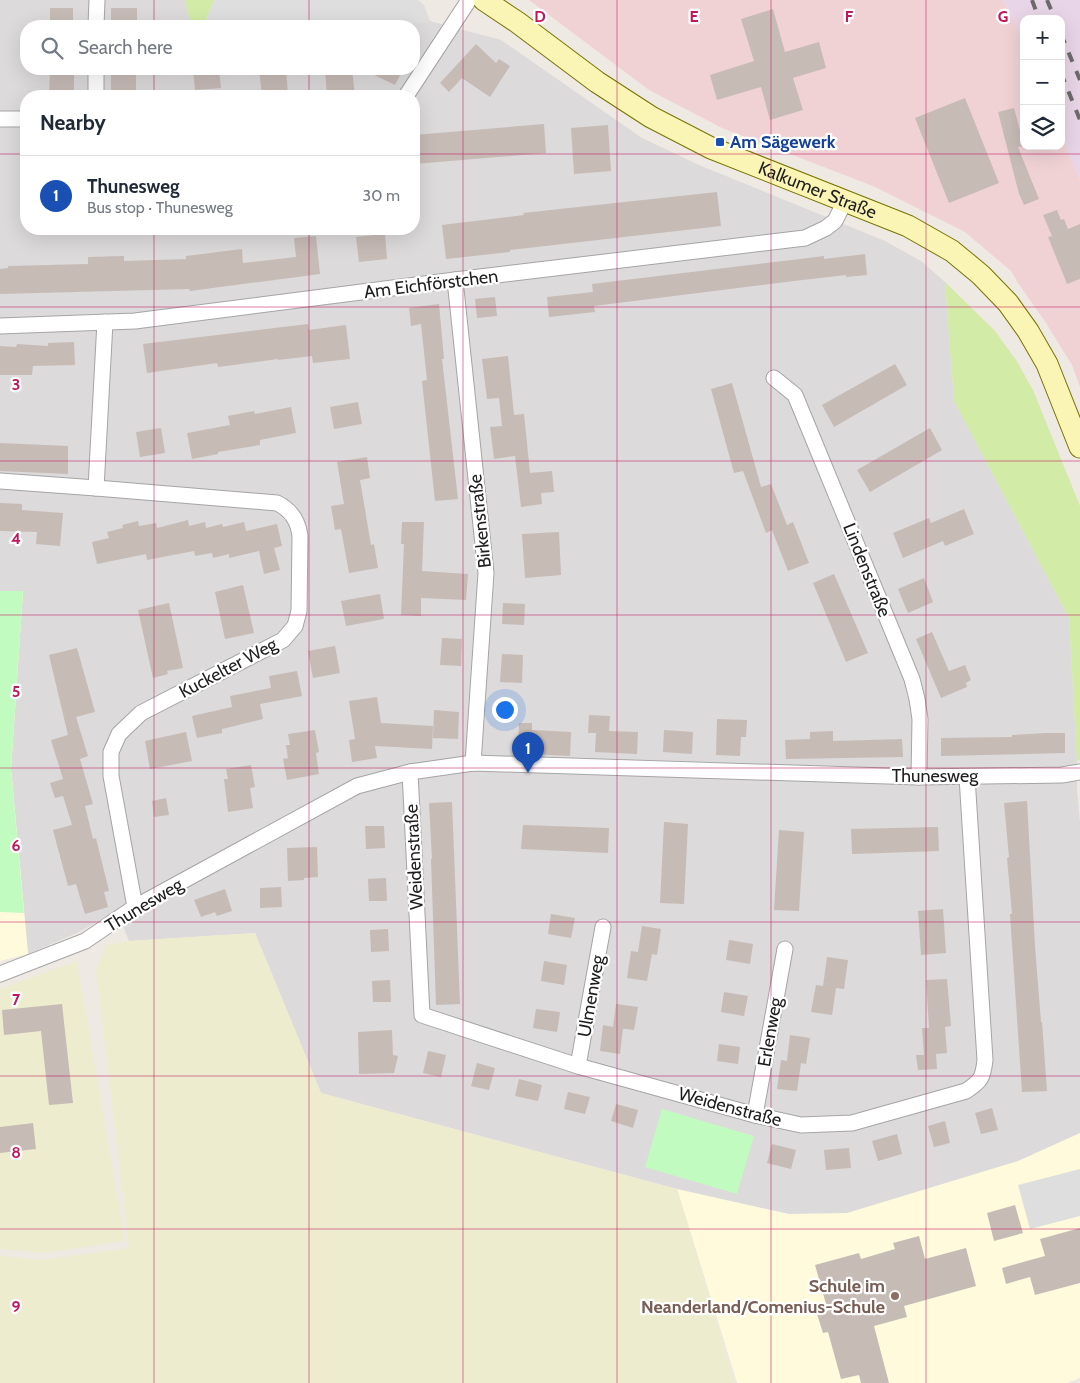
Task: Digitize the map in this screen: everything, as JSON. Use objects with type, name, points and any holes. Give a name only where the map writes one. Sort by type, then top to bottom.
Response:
[{"type":"main road","name":"Kalkumer Straße","points":[[484,0],[517,22],[597,82],[651,116],[711,148],[908,226],[952,251],[981,275],[1008,303],[1028,331],[1047,364],[1080,446]]},
{"type":"street","points":[[96,20],[97,0]]},
{"type":"street","points":[[420,75],[469,0]]},
{"type":"street","points":[[96,75],[96,90]]},
{"type":"street","points":[[410,90],[420,75]]},
{"type":"street","points":[[0,119],[20,119]]},
{"type":"street","name":"Am Eichförstchen","points":[[0,326],[135,321],[805,238],[831,224],[844,202]]},
{"type":"street","name":"Birkenstraße","points":[[455,280],[486,574],[472,763]]},
{"type":"street","points":[[96,488],[106,322]]},
{"type":"street","name":"Lindenstraße","points":[[774,378],[795,395],[912,679],[918,699],[920,719],[919,777]]},
{"type":"street","name":"Kuckelter Weg","points":[[0,481],[277,503],[292,513],[299,528],[299,611],[295,626],[283,640],[141,713],[119,734],[111,752],[111,776],[135,907]]},
{"type":"street","name":"Thunesweg","points":[[0,974],[85,941],[135,907],[357,786],[410,772],[472,763],[919,777],[1062,775],[1080,772]]},
{"type":"street","name":"Weidenstraße","points":[[410,772],[422,1015],[578,1066],[755,1115],[801,1125],[852,1123],[966,1091],[979,1083],[984,1073],[985,1060],[967,777]]},
{"type":"street","name":"Ulmenweg","points":[[578,1066],[604,927]]},
{"type":"street","name":"Erlenweg","points":[[755,1115],[785,949]]},
{"type":"shaded area","points":[[0,0],[185,0],[190,20],[20,20],[20,75],[420,75],[420,22],[430,21],[501,40],[642,138],[699,165],[885,241],[921,261],[945,282],[954,401],[1069,618],[1080,822],[1080,1378],[1067,1383],[737,1383],[677,1189],[321,1093],[255,933],[129,941],[117,911],[77,933],[28,954],[11,769],[23,591],[0,591]]},
{"type":"shaded area","points":[[214,0],[418,0],[424,5],[430,21],[420,22],[420,20],[206,20]]},
{"type":"shaded area","points":[[529,0],[1004,0],[1020,35],[1020,150],[1065,150],[1065,142],[1080,181],[1080,387],[1072,365],[1011,271],[965,232],[873,186],[722,128],[649,90]]},
{"type":"shaded area","points":[[1004,0],[1080,0],[1080,181],[1065,142],[1065,15],[1020,15],[1020,35]]},
{"type":"shaded area","points":[[0,591],[23,591],[11,769],[28,954],[0,961]]},
{"type":"shaded area","points":[[255,933],[321,1093],[677,1189],[735,1383],[0,1383],[0,1256],[43,1260],[129,1248],[96,968],[107,945],[129,941]]},
{"type":"shaded area","points":[[77,961],[125,1241],[44,1253],[0,1249],[0,989]]},
{"type":"shaded area","name":"Schule im Neanderland/Comenius-Schule","points":[[1080,1133],[1080,1378],[1067,1383],[737,1383],[677,1189],[789,1214],[847,1213],[1018,1161]]},
{"type":"shaded area","points":[[1080,1169],[1080,1216],[1030,1229],[1018,1185]]},
{"type":"green space","points":[[185,0],[214,0],[206,20],[190,20]]},
{"type":"green space","points":[[945,282],[995,331],[1016,360],[1033,390],[1080,506],[1080,760],[1077,761],[1069,618],[954,401]]},
{"type":"green space","points":[[0,591],[23,591],[11,769],[24,913],[0,912]]},
{"type":"green space","points":[[662,1109],[754,1136],[737,1194],[645,1167]]},
{"type":"building","points":[[50,8],[73,8],[73,20],[50,20]]},
{"type":"building","points":[[111,8],[137,8],[137,20],[111,20]]},
{"type":"building","points":[[773,9],[785,52],[819,42],[826,68],[793,78],[803,110],[770,120],[761,87],[717,100],[710,75],[754,61],[741,19]]},
{"type":"building","points":[[476,44],[496,63],[499,59],[510,66],[490,97],[462,78],[449,92],[440,83]]},
{"type":"building","points":[[50,75],[74,75],[74,90],[49,90]]},
{"type":"building","points":[[111,75],[136,75],[136,90],[111,90]]},
{"type":"building","points":[[194,75],[220,75],[221,88],[195,90]]},
{"type":"building","points":[[260,75],[286,75],[288,90],[261,90]]},
{"type":"building","points":[[325,75],[353,75],[354,90],[327,90]]},
{"type":"building","points":[[374,75],[400,75],[395,85]]},
{"type":"building","points":[[965,98],[999,183],[949,203],[915,118]]},
{"type":"building","points":[[1014,108],[1020,131],[1020,147],[1018,147],[1039,199],[1024,205],[1019,194],[998,112]]},
{"type":"building","points":[[544,124],[546,153],[420,164],[420,134]]},
{"type":"building","points":[[608,125],[611,171],[574,174],[571,128]]},
{"type":"building","points":[[717,192],[721,226],[446,259],[442,225],[524,215],[523,213]]},
{"type":"building","points":[[1057,210],[1061,220],[1064,219],[1068,229],[1080,224],[1080,279],[1067,284],[1048,237],[1052,236],[1043,215]]},
{"type":"building","points":[[385,235],[387,259],[359,262],[356,237]]},
{"type":"building","points":[[316,236],[320,274],[190,291],[189,289],[0,294],[0,269],[8,268],[8,266],[88,264],[88,257],[124,256],[124,261],[186,259],[186,256],[242,249],[243,263],[296,257],[294,238]]},
{"type":"building","points":[[865,254],[867,275],[846,277],[846,275],[594,306],[595,312],[549,317],[547,297],[593,292],[592,284],[824,256],[824,259]]},
{"type":"building","points":[[495,297],[497,316],[477,318],[475,299]]},
{"type":"building","points":[[439,304],[444,359],[442,359],[458,499],[435,501],[422,381],[427,380],[421,324],[411,326],[409,308]]},
{"type":"building","points":[[308,324],[309,330],[346,325],[350,359],[313,363],[312,356],[218,367],[217,363],[147,373],[143,344]]},
{"type":"building","points":[[74,342],[75,365],[33,366],[32,375],[0,375],[0,346],[16,347],[17,344],[48,346],[48,343]]},
{"type":"building","points":[[508,356],[514,415],[524,414],[530,473],[552,471],[554,492],[541,493],[542,504],[521,507],[515,456],[494,459],[490,427],[502,426],[499,398],[487,399],[482,359]]},
{"type":"building","points":[[895,364],[907,385],[834,427],[822,405]]},
{"type":"building","points":[[732,383],[761,487],[771,484],[787,525],[793,522],[809,563],[788,571],[772,530],[766,533],[743,471],[734,473],[711,389]]},
{"type":"building","points":[[358,402],[362,424],[334,429],[330,407]]},
{"type":"building","points":[[291,407],[296,433],[260,440],[260,445],[218,452],[218,454],[192,459],[187,433],[230,425],[228,416],[254,411],[255,414]]},
{"type":"building","points":[[161,428],[165,453],[140,457],[136,432]]},
{"type":"building","points":[[930,428],[942,450],[870,492],[857,470]]},
{"type":"building","points":[[0,443],[68,446],[68,474],[0,471]]},
{"type":"building","points":[[367,457],[370,478],[360,480],[371,545],[374,544],[378,568],[349,573],[341,529],[335,530],[331,506],[344,504],[337,462]]},
{"type":"building","points":[[0,503],[22,504],[22,510],[63,513],[60,546],[36,544],[37,532],[0,531]]},
{"type":"building","points":[[964,509],[974,534],[945,546],[943,541],[903,558],[893,533],[929,518],[931,523]]},
{"type":"building","points":[[188,520],[189,526],[205,522],[206,528],[222,524],[223,527],[244,522],[246,531],[277,524],[282,546],[274,548],[280,570],[264,574],[259,551],[229,558],[229,554],[213,558],[212,553],[195,556],[194,551],[147,560],[146,554],[97,564],[92,542],[109,538],[107,532],[123,528],[122,525],[138,521],[139,526],[156,523],[157,528]]},
{"type":"building","points":[[402,522],[424,522],[422,571],[468,574],[466,600],[421,598],[421,616],[401,615],[404,544],[401,544]]},
{"type":"building","points":[[559,532],[561,575],[525,578],[522,534]]},
{"type":"building","points":[[834,574],[868,653],[846,662],[813,583]]},
{"type":"building","points":[[924,578],[933,602],[908,613],[898,589]]},
{"type":"building","points":[[243,585],[254,633],[225,639],[215,592]]},
{"type":"building","points":[[380,594],[384,619],[346,626],[341,601]]},
{"type":"building","points":[[169,603],[183,668],[167,671],[168,674],[153,678],[138,610]]},
{"type":"building","points":[[503,603],[525,604],[524,625],[502,624]]},
{"type":"building","points":[[932,632],[949,671],[965,665],[971,680],[966,683],[967,687],[941,698],[916,639]]},
{"type":"building","points":[[442,638],[462,639],[461,666],[440,665]]},
{"type":"building","points":[[335,646],[340,673],[313,678],[308,651]]},
{"type":"building","points":[[77,648],[95,712],[76,717],[88,756],[80,759],[93,804],[85,806],[93,839],[96,838],[109,891],[104,892],[108,907],[85,914],[76,884],[68,886],[53,830],[72,825],[63,796],[55,798],[50,783],[63,779],[51,740],[68,735],[49,655]]},
{"type":"building","points":[[502,654],[523,655],[522,683],[500,682]]},
{"type":"building","points":[[297,671],[302,696],[260,704],[263,719],[222,729],[222,733],[197,738],[192,716],[232,707],[230,696],[271,688],[269,676]]},
{"type":"building","points":[[377,697],[381,723],[433,726],[432,749],[375,746],[377,758],[352,762],[349,740],[355,739],[349,701]]},
{"type":"building","points":[[434,710],[459,712],[458,739],[433,738]]},
{"type":"building","points":[[589,715],[610,716],[609,731],[638,732],[637,754],[595,752],[596,733],[588,733]]},
{"type":"building","points":[[717,719],[747,720],[746,737],[741,737],[740,756],[716,755]]},
{"type":"building","points":[[519,723],[532,723],[532,730],[571,732],[570,756],[531,754],[531,749],[518,748]]},
{"type":"building","points":[[315,730],[319,752],[316,753],[319,774],[287,780],[283,759],[288,758],[286,745],[290,745],[288,734]]},
{"type":"building","points":[[664,730],[693,732],[692,754],[663,752]]},
{"type":"building","points":[[833,731],[833,741],[902,739],[903,757],[786,759],[785,740],[810,739],[810,732]]},
{"type":"building","points":[[186,732],[192,761],[150,769],[145,741]]},
{"type":"building","points":[[1065,733],[1065,753],[941,756],[941,738],[1012,737],[1012,735]]},
{"type":"building","points":[[251,765],[255,787],[250,788],[253,808],[228,812],[224,779],[228,779],[226,769]]},
{"type":"building","points":[[166,798],[169,815],[154,817],[152,801]]},
{"type":"building","points":[[1027,801],[1035,946],[1047,1091],[1022,1092],[1010,914],[1012,914],[1007,858],[1009,857],[1004,803]]},
{"type":"building","points":[[452,802],[460,1004],[436,1005],[429,803]]},
{"type":"building","points":[[664,822],[688,824],[684,904],[660,903]]},
{"type":"building","points":[[523,825],[609,828],[608,853],[521,849]]},
{"type":"building","points":[[365,826],[384,826],[385,848],[366,849]]},
{"type":"building","points":[[938,827],[939,851],[852,854],[851,829]]},
{"type":"building","points":[[779,830],[804,832],[799,911],[774,910]]},
{"type":"building","points":[[317,847],[318,877],[288,881],[287,848]]},
{"type":"building","points":[[386,878],[387,901],[369,901],[368,879]]},
{"type":"building","points":[[281,887],[282,907],[260,908],[260,888]]},
{"type":"building","points":[[225,889],[232,911],[217,916],[215,912],[201,917],[194,900]]},
{"type":"building","points":[[943,909],[946,953],[921,955],[918,911]]},
{"type":"building","points":[[551,914],[575,918],[571,938],[548,934]]},
{"type":"building","points":[[642,926],[661,929],[657,955],[652,954],[647,981],[627,978],[631,951],[638,952]]},
{"type":"building","points":[[388,929],[389,951],[371,952],[370,930]]},
{"type":"building","points":[[729,940],[753,944],[750,964],[726,960]]},
{"type":"building","points":[[827,957],[848,960],[844,989],[836,988],[832,1015],[811,1012],[816,985],[823,986]]},
{"type":"building","points":[[544,961],[567,965],[564,985],[541,981]]},
{"type":"building","points":[[947,979],[951,1026],[945,1027],[947,1053],[936,1054],[937,1069],[918,1070],[916,1055],[924,1055],[922,1028],[929,1028],[926,980]]},
{"type":"building","points":[[390,980],[391,1002],[373,1002],[372,981]]},
{"type":"building","points":[[724,992],[748,996],[744,1016],[721,1012]]},
{"type":"building","points":[[62,1004],[73,1103],[49,1105],[41,1031],[4,1035],[2,1010]]},
{"type":"building","points":[[616,1004],[638,1007],[634,1030],[623,1029],[620,1054],[600,1051],[603,1025],[613,1027]]},
{"type":"building","points":[[536,1009],[560,1012],[557,1032],[533,1028]]},
{"type":"building","points":[[392,1030],[393,1055],[398,1056],[394,1073],[359,1074],[358,1032]]},
{"type":"building","points":[[790,1035],[810,1038],[806,1064],[801,1063],[797,1091],[777,1089],[781,1060],[787,1061]]},
{"type":"building","points":[[719,1044],[740,1047],[738,1064],[717,1061]]},
{"type":"building","points":[[428,1051],[446,1055],[441,1077],[423,1073]]},
{"type":"building","points":[[477,1063],[495,1068],[489,1090],[471,1086]]},
{"type":"building","points":[[519,1079],[542,1085],[538,1101],[515,1096]]},
{"type":"building","points":[[568,1092],[590,1097],[585,1114],[564,1109]]},
{"type":"building","points":[[616,1104],[638,1110],[633,1128],[611,1121]]},
{"type":"building","points":[[992,1108],[998,1130],[981,1134],[975,1113]]},
{"type":"building","points":[[945,1121],[950,1143],[934,1147],[928,1126]]},
{"type":"building","points":[[33,1123],[36,1149],[0,1153],[0,1127]]},
{"type":"building","points":[[897,1134],[902,1154],[878,1161],[872,1141]]},
{"type":"building","points":[[772,1144],[796,1150],[791,1169],[767,1163]]},
{"type":"building","points":[[849,1148],[851,1168],[826,1170],[824,1150]]},
{"type":"building","points":[[1015,1205],[1023,1233],[994,1241],[987,1213]]},
{"type":"building","points":[[1080,1228],[1080,1283],[1035,1295],[1030,1277],[1006,1284],[1002,1268],[1045,1256],[1040,1239]]},
{"type":"building","points":[[919,1236],[925,1259],[966,1248],[976,1286],[904,1306],[907,1317],[874,1326],[889,1383],[861,1383],[859,1375],[841,1379],[828,1332],[823,1333],[817,1314],[828,1311],[815,1265],[859,1253],[861,1259],[895,1249],[893,1243]]},
{"type":"railway","points":[[1032,0],[1038,15]]},
{"type":"railway","points":[[1047,0],[1053,15]]},
{"type":"railway","points":[[1065,44],[1080,80]]},
{"type":"railway","points":[[1065,83],[1080,120]]},
{"type":"place","name":"Am Sägewerk","points":[[720,142]]},
{"type":"place","name":"Thunesweg","points":[[528,773]]},
{"type":"place","name":"Schule im Neanderland/Comenius-Schule","points":[[895,1296]]}]
